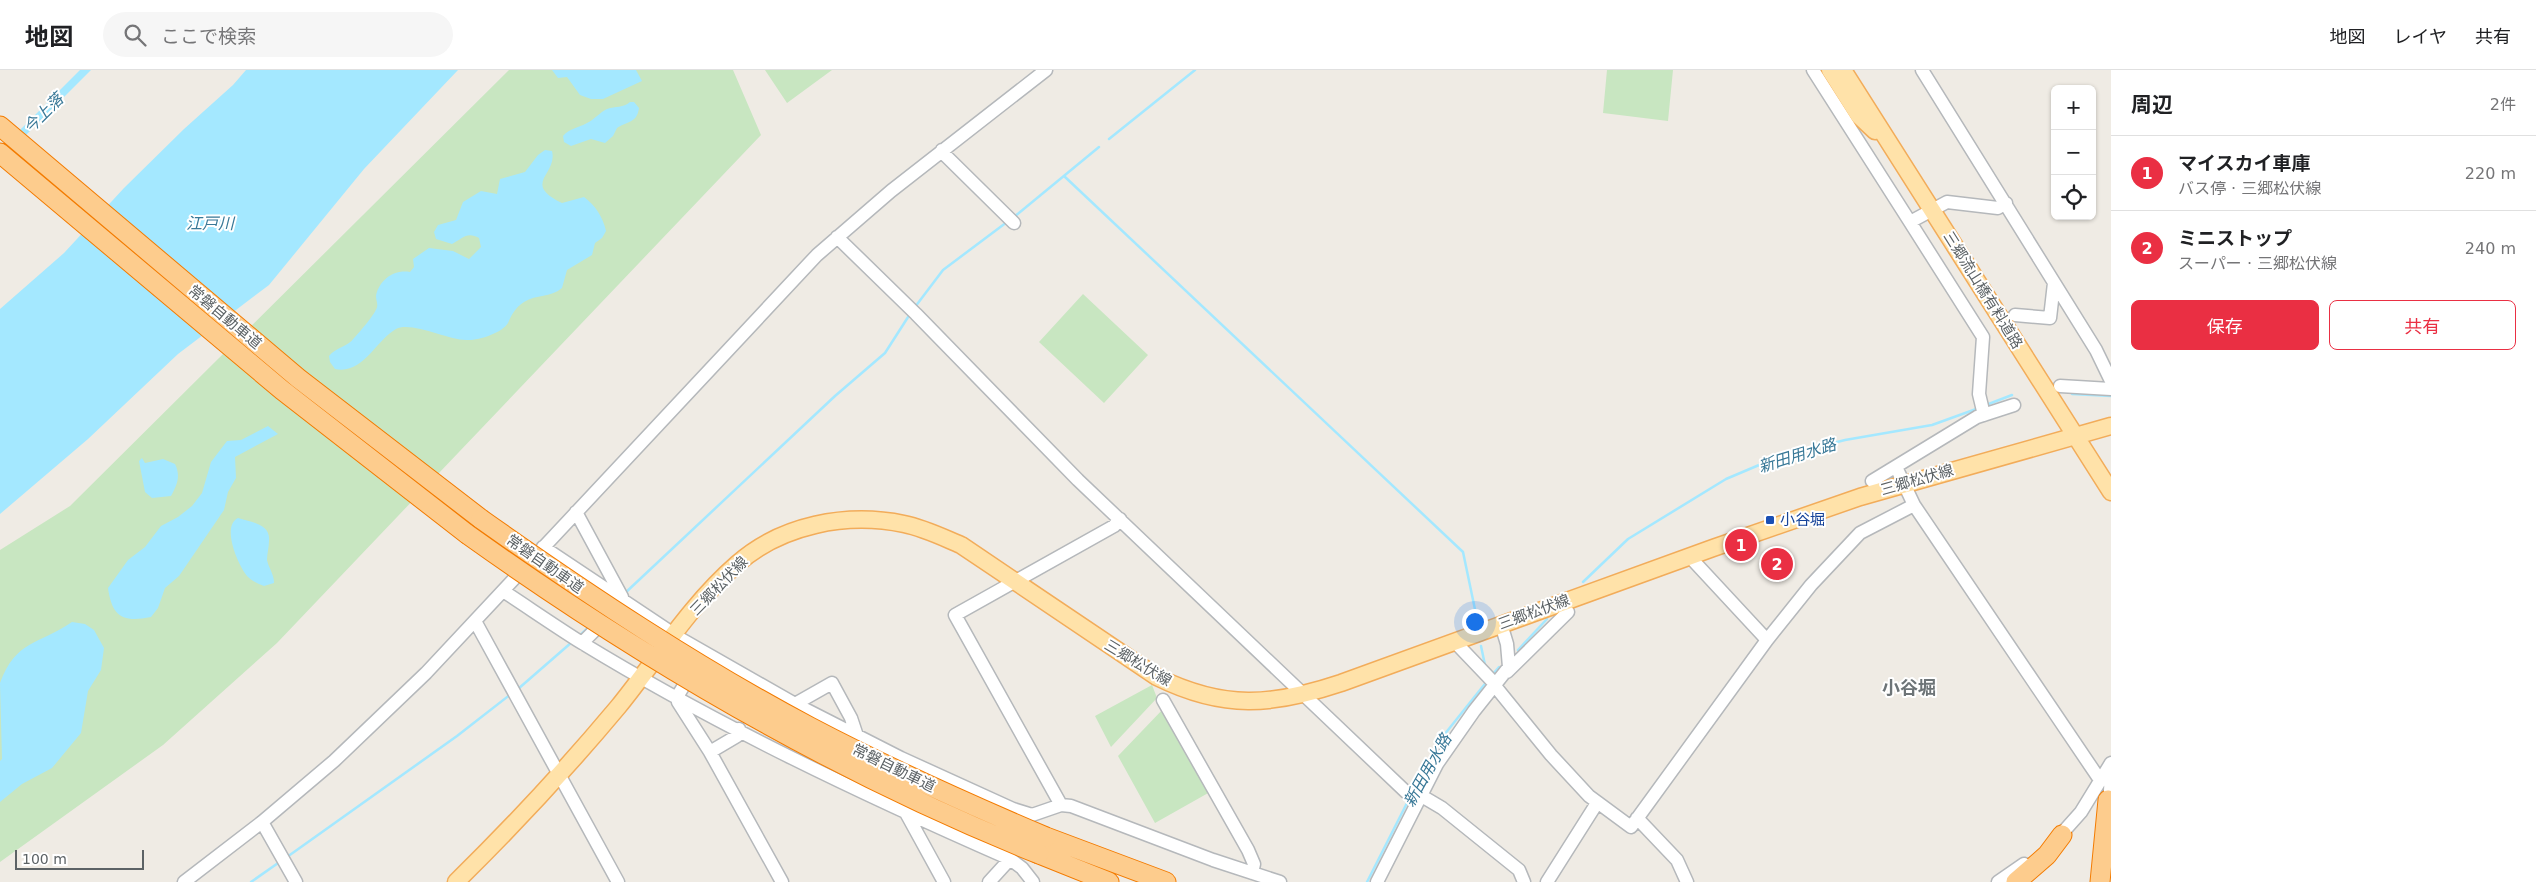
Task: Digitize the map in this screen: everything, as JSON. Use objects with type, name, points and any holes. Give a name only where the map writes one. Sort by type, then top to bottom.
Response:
[{"type":"highway","name":"常磐自動車道","points":[[0,126],[298,378],[402,460],[542,563],[617,613],[714,673],[809,726],[958,799],[1109,882]]},
{"type":"highway","name":"常磐自動車道","points":[[0,153],[282,390],[374,463],[528,577],[695,684],[799,744],[959,821],[1166,882]]},
{"type":"highway","points":[[2100,882],[2110,808]]},
{"type":"highway","points":[[2016,882],[2048,855],[2062,835]]},
{"type":"main road","name":"三郷流山橋有料道路","points":[[1830,70],[1859,116],[1892,146]]},
{"type":"main road","name":"三郷流山橋有料道路","points":[[1843,70],[2111,492]]},
{"type":"main road","name":"三郷松伏線","points":[[457,882],[559,776],[718,582],[756,549],[781,536],[826,522],[872,519],[927,531],[960,545],[1126,658],[1176,686],[1202,696],[1244,702],[1268,702],[1305,695],[1689,556],[1860,497],[2111,426]]},
{"type":"street","points":[[184,882],[262,822],[371,726],[475,622],[798,274],[837,237],[942,150],[1046,70]]},
{"type":"street","points":[[1813,70],[1983,337],[1980,401],[1984,414]]},
{"type":"street","points":[[1922,70],[2096,350],[2111,381]]},
{"type":"street","points":[[942,150],[945,156],[1014,223]]},
{"type":"street","points":[[1910,222],[1947,202],[1998,208],[2006,203]]},
{"type":"street","points":[[837,237],[916,314],[1019,422],[1406,792],[1442,808],[1519,870],[1524,882]]},
{"type":"street","points":[[2015,314],[2050,318],[2054,283]]},
{"type":"street","points":[[2060,386],[2111,389]]},
{"type":"street","points":[[1872,481],[1984,414],[2014,405]]},
{"type":"street","points":[[1896,466],[1914,505],[2105,778],[2110,808]]},
{"type":"street","points":[[1454,641],[1486,674],[1498,682],[1551,755],[1597,803],[1631,827],[1768,640],[1811,585],[1860,533],[1914,505]]},
{"type":"street","points":[[576,512],[621,597]]},
{"type":"street","points":[[1061,805],[955,615],[1114,526],[1120,520]]},
{"type":"street","points":[[543,547],[703,652],[790,702],[920,767],[1032,815],[1044,813],[1061,805],[1071,806],[1280,882]]},
{"type":"street","points":[[1689,556],[1768,640]]},
{"type":"street","points":[[503,591],[578,640],[677,698],[905,812],[1007,858],[1022,868],[1033,882]]},
{"type":"street","points":[[578,640],[621,597]]},
{"type":"street","points":[[1377,882],[1419,797],[1456,734],[1498,682],[1568,612]]},
{"type":"street","points":[[475,622],[618,882]]},
{"type":"street","points":[[1498,682],[1510,660],[1501,624]]},
{"type":"street","points":[[677,698],[703,652]]},
{"type":"street","points":[[762,741],[790,702],[832,683],[851,718],[857,736]]},
{"type":"street","points":[[677,698],[680,706],[710,752],[782,882]]},
{"type":"street","points":[[1163,700],[1248,850],[1254,864],[1252,873]]},
{"type":"street","points":[[710,752],[736,736],[739,730]]},
{"type":"street","points":[[1998,882],[2062,835],[2105,778],[2111,763]]},
{"type":"street","points":[[920,767],[905,806],[905,812],[944,882]]},
{"type":"street","points":[[1547,882],[1597,803]]},
{"type":"street","points":[[989,882],[1007,858],[1023,812]]},
{"type":"street","points":[[1637,818],[1677,860],[1687,882]]},
{"type":"street","points":[[262,822],[296,882]]},
{"type":"green space","points":[[509,70],[733,70],[761,135],[277,643],[163,745],[0,862],[0,550],[70,506]]},
{"type":"green space","points":[[765,70],[832,70],[787,103]]},
{"type":"green space","points":[[1607,70],[1673,70],[1668,121],[1603,113]]},
{"type":"green space","points":[[1083,294],[1148,355],[1104,403],[1039,342]]},
{"type":"green space","points":[[1152,685],[1157,698],[1111,747],[1095,716]]},
{"type":"green space","points":[[1164,708],[1210,792],[1155,823],[1118,756]]},
{"type":"water","name":"今上落","points":[[80,70],[91,70],[26,135],[20,130]]},
{"type":"water","name":"江戸川","points":[[246,70],[458,70],[364,169],[269,285],[178,354],[88,439],[0,514],[0,309],[64,253],[124,188],[184,129],[233,85]]},
{"type":"water","points":[[552,70],[636,70],[642,81],[603,99],[591,99],[580,95],[567,77],[558,78]]},
{"type":"water","points":[[634,102],[639,108],[638,113],[634,119],[617,128],[613,136],[605,143],[591,139],[571,146],[564,142],[563,136],[568,131],[590,121],[607,109]]},
{"type":"water","points":[[545,150],[552,151],[552,159],[542,184],[544,190],[562,203],[584,197],[598,212],[606,231],[602,238],[595,243],[592,255],[567,270],[562,288],[553,293],[524,302],[514,311],[505,327],[489,336],[466,340],[411,327],[403,327],[389,334],[354,367],[335,369],[330,362],[329,356],[351,341],[371,318],[377,307],[376,296],[380,285],[393,274],[410,272],[414,267],[413,259],[429,248],[453,251],[469,259],[481,247],[479,238],[471,235],[452,244],[436,239],[434,232],[438,225],[456,220],[463,202],[481,191],[497,194],[500,179],[525,172],[538,155]]},
{"type":"water","points":[[268,426],[278,434],[235,457],[236,478],[228,492],[224,510],[179,576],[165,588],[158,608],[151,617],[133,619],[120,615],[112,605],[108,588],[128,560],[145,547],[161,526],[178,517],[192,506],[202,493],[211,462],[227,441],[241,440]]},
{"type":"water","points":[[142,458],[145,463],[163,459],[175,464],[178,480],[171,496],[152,498],[145,492],[139,461]]},
{"type":"water","points":[[238,518],[259,525],[267,531],[269,541],[267,560],[274,583],[264,586],[255,582],[243,571],[231,537],[233,522]]},
{"type":"water","points":[[72,622],[85,624],[94,630],[104,648],[101,670],[88,691],[81,733],[52,768],[22,784],[0,802],[0,761],[2,759],[0,683],[6,669],[21,651]]},
{"type":"waterway","points":[[1109,139],[1195,70]]},
{"type":"waterway","points":[[1014,217],[1099,147]]},
{"type":"waterway","points":[[1064,176],[1463,552],[1477,619]]},
{"type":"waterway","points":[[915,307],[943,270],[1007,222]]},
{"type":"waterway","points":[[624,594],[835,396],[885,353],[910,314]]},
{"type":"waterway","name":"新田用水路","points":[[2072,394],[2111,396]]},
{"type":"waterway","name":"新田用水路","points":[[1986,405],[2012,395]]},
{"type":"waterway","name":"新田用水路","points":[[1583,582],[1628,539],[1726,479],[1778,457],[1845,440],[1932,425],[1979,408]]},
{"type":"waterway","name":"新田用水路","points":[[1518,650],[1547,619]]},
{"type":"waterway","points":[[578,637],[589,627]]},
{"type":"waterway","points":[[518,689],[572,642]]},
{"type":"waterway","points":[[1481,646],[1485,665]]},
{"type":"waterway","name":"新田用水路","points":[[1493,674],[1499,667]]},
{"type":"waterway","name":"新田用水路","points":[[1413,792],[1444,735],[1488,680]]},
{"type":"waterway","points":[[287,857],[457,736],[511,694]]},
{"type":"waterway","name":"新田用水路","points":[[1367,882],[1409,799]]},
{"type":"waterway","points":[[251,882],[281,861]]},
{"type":"place","name":"小谷堀","points":[[1770,520]]},
{"type":"place","name":"マイスカイ車庫","points":[[1741,545]]},
{"type":"place","name":"ミニストップ","points":[[1777,564]]},
{"type":"district","name":"小谷堀","points":[[1909,688]]}]
